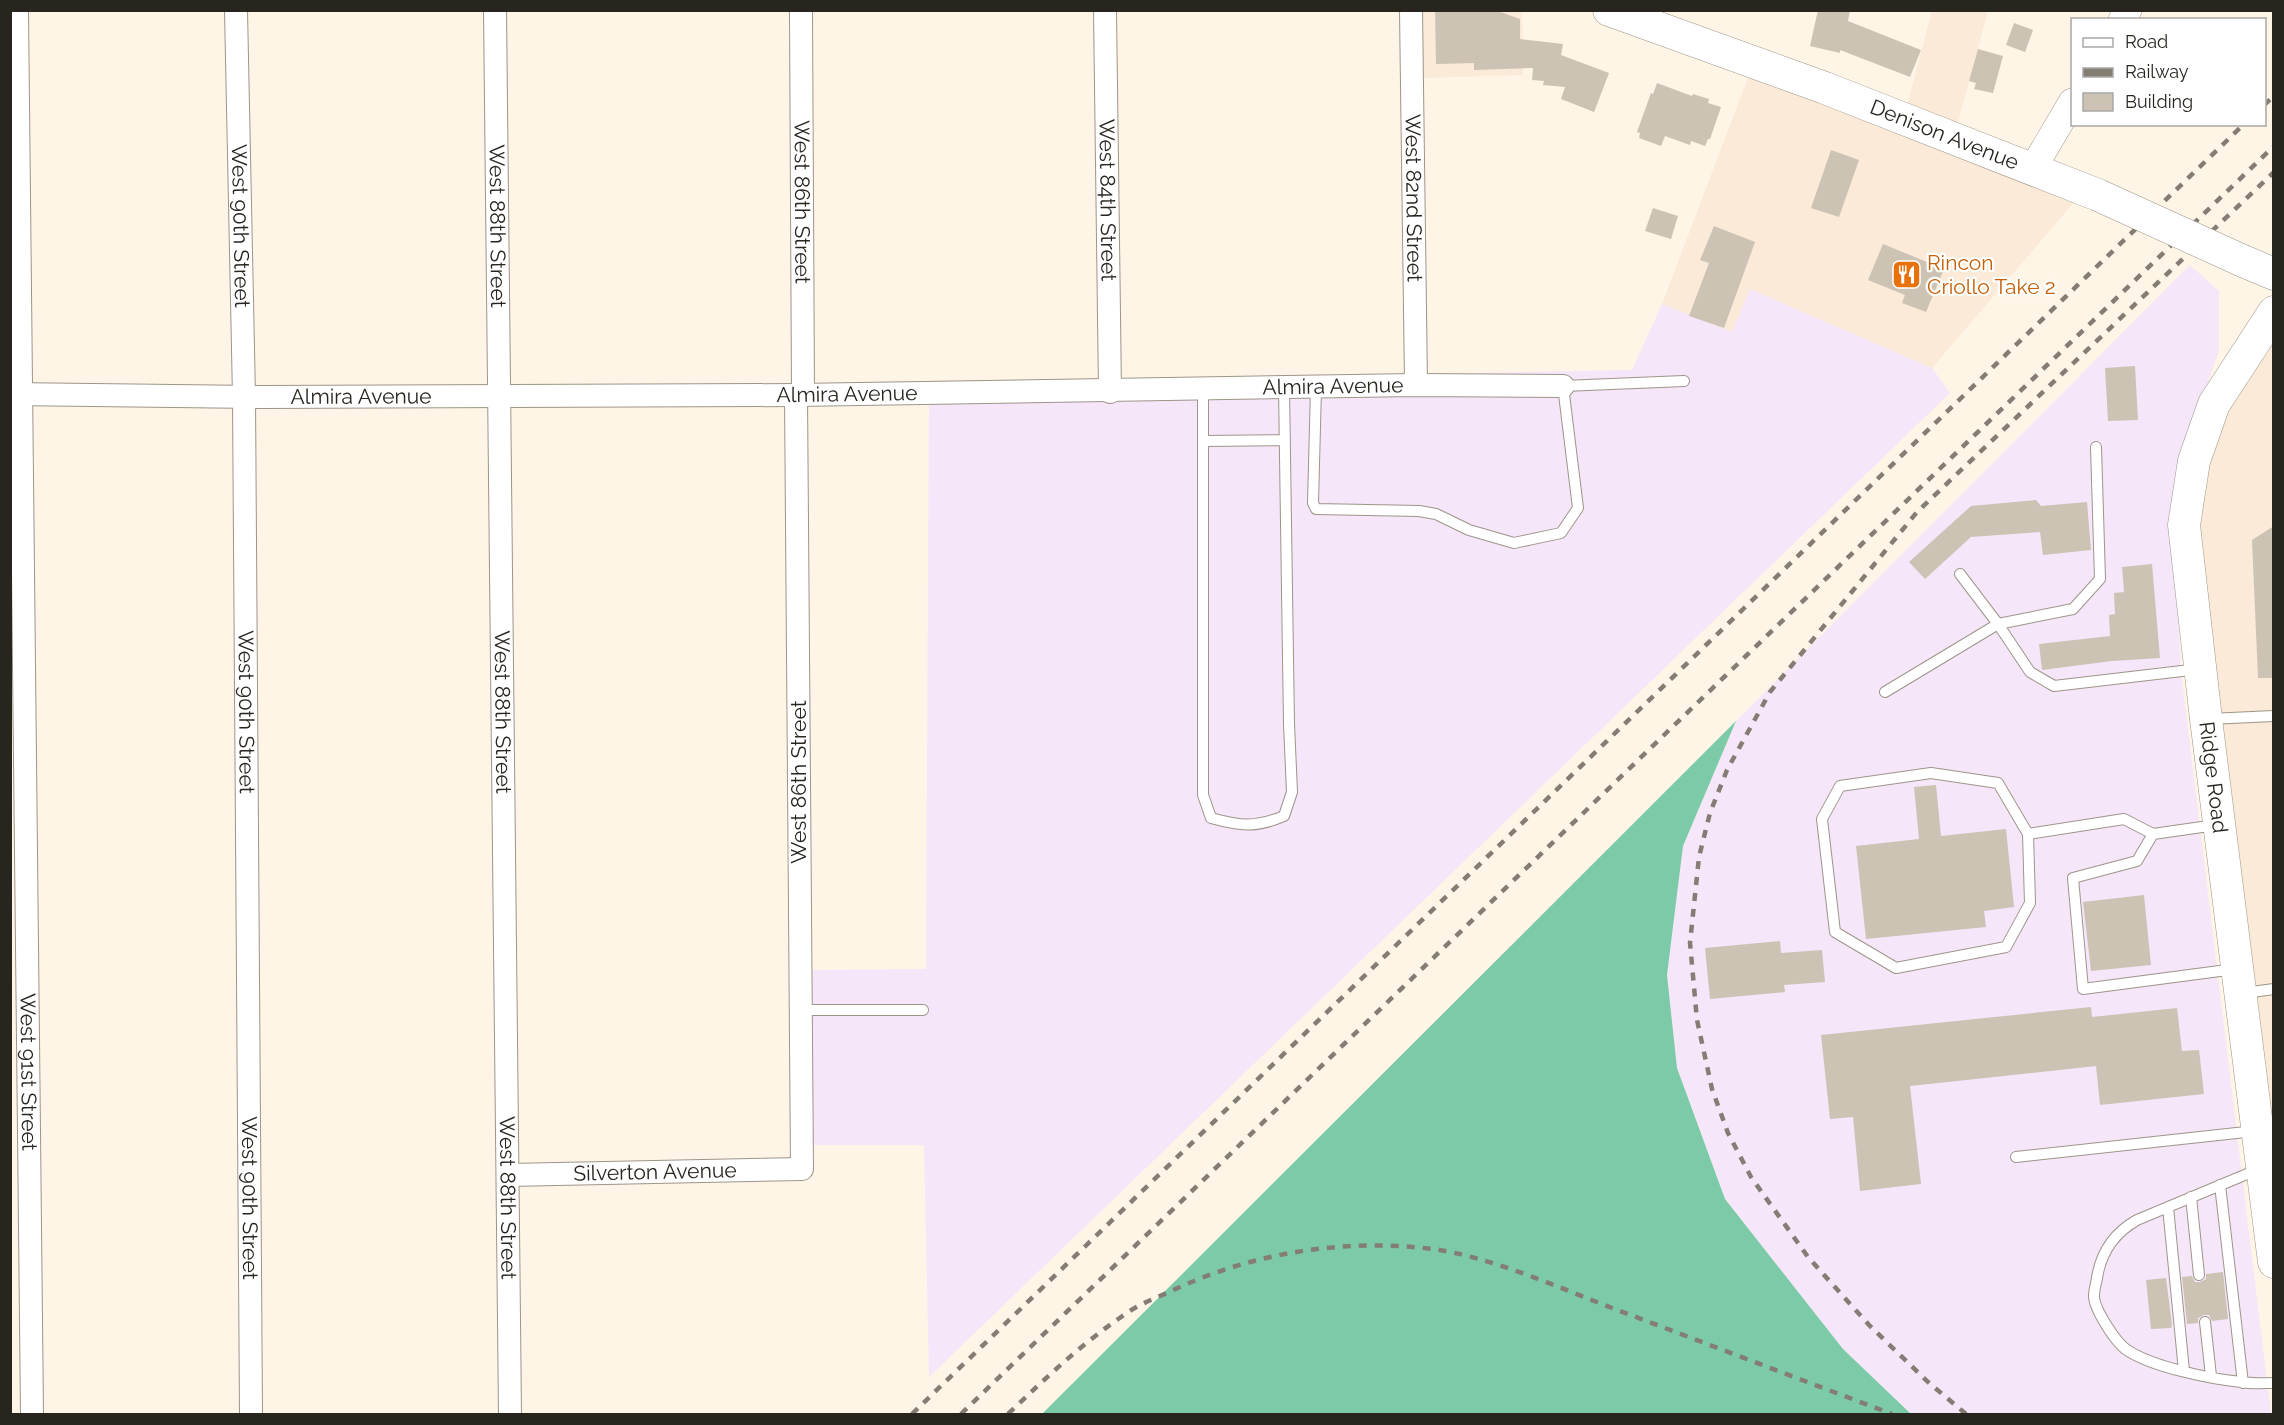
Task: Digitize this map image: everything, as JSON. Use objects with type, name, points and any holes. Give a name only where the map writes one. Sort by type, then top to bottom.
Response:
[{"type":"main road","name":"Denison Avenue","points":[[1609,10],[1825,88],[2098,195],[2274,274]]},
{"type":"main road","name":"Ridge Road","points":[[2274,312],[2214,404],[2194,460],[2184,525],[2205,719],[2274,1262]]},
{"type":"street","name":"West 91st Street","points":[[17,10],[16,394],[32,1414]]},
{"type":"street","name":"West 90th Street","points":[[236,10],[244,397],[251,1414]]},
{"type":"street","name":"West 88th Street","points":[[495,10],[510,1414]]},
{"type":"street","name":"West 86th Street","points":[[801,10],[802,1169]]},
{"type":"street","name":"West 84th Street","points":[[1105,10],[1110,392]]},
{"type":"street","name":"West 82nd Street","points":[[1411,10],[1416,386]]},
{"type":"street","points":[[2031,170],[2071,105]]},
{"type":"street","name":"Almira Avenue","points":[[16,394],[244,397],[800,395],[1563,386]]},
{"type":"street","name":"Silverton Avenue","points":[[508,1175],[802,1169]]},
{"type":"lane","name":"Almira Avenue","points":[[1563,386],[1684,381]]},
{"type":"lane","points":[[1316,388],[1313,503],[1316,509],[1419,511],[1436,514],[1469,530],[1514,543],[1561,533],[1578,508],[1563,386]]},
{"type":"lane","points":[[1203,390],[1203,795],[1211,818],[1234,825],[1264,824],[1284,816],[1292,792],[1284,388]]},
{"type":"lane","points":[[1204,441],[1285,440]]},
{"type":"lane","points":[[1885,692],[1998,624],[2073,609],[2100,579],[2096,447]]},
{"type":"lane","points":[[1960,573],[2030,672],[2054,686],[2200,669]]},
{"type":"lane","points":[[2205,719],[2274,716]]},
{"type":"lane","points":[[1931,773],[1998,783],[2028,834],[2030,903],[2006,947],[1896,968],[1835,932],[1822,819],[1840,786],[1931,773]]},
{"type":"lane","points":[[2028,834],[2124,819],[2153,834],[2219,825]]},
{"type":"lane","points":[[2153,834],[2137,861],[2073,878],[2083,989],[2239,981],[2274,989]]},
{"type":"lane","points":[[801,1010],[923,1010]]},
{"type":"lane","points":[[2016,1157],[2258,1130]]},
{"type":"lane","points":[[2262,1167],[2129,1224],[2113,1238],[2098,1270],[2094,1296],[2096,1308],[2126,1350],[2184,1371],[2242,1383],[2274,1383]]},
{"type":"lane","points":[[2220,1185],[2242,1383]]},
{"type":"lane","points":[[2191,1197],[2199,1275]]},
{"type":"lane","points":[[2168,1207],[2184,1371]]},
{"type":"lane","points":[[2205,1322],[2211,1376]]},
{"type":"shaded area","points":[[1421,11],[1522,11],[1523,75],[1421,78]]},
{"type":"shaded area","points":[[1932,11],[1988,11],[1957,126],[2094,179],[1932,368],[1750,289],[1733,333],[1662,304],[1759,49],[1907,106]]},
{"type":"shaded area","points":[[2190,265],[2219,291],[2219,351],[2181,460],[2174,530],[2181,671],[2271,1414],[1911,1414],[1843,1349],[1725,1199],[1677,1068],[1667,975],[1683,846],[1736,721]]},
{"type":"shaded area","points":[[1750,289],[1932,368],[1950,393],[929,1377],[924,1145],[810,1145],[811,970],[926,969],[929,383],[1632,370],[1662,304],[1732,332]]},
{"type":"shaded area","points":[[2273,311],[2273,1262],[2205,716],[2194,461]]},
{"type":"green space","points":[[1736,721],[1683,846],[1667,975],[1677,1068],[1725,1199],[1843,1349],[1911,1414],[1042,1414]]},
{"type":"building","points":[[1435,10],[1495,10],[1520,19],[1520,39],[1563,44],[1561,55],[1609,73],[1594,112],[1561,99],[1565,87],[1543,85],[1544,81],[1532,80],[1533,68],[1474,70],[1474,63],[1436,64]]},
{"type":"building","points":[[1818,10],[1850,10],[1848,21],[1921,50],[1910,77],[1840,50],[1840,53],[1810,46]]},
{"type":"building","points":[[2014,23],[2033,30],[2025,52],[2006,45]]},
{"type":"building","points":[[1978,49],[2003,56],[1993,93],[1974,89],[1976,83],[1969,81]]},
{"type":"building","points":[[1657,83],[1692,96],[1693,94],[1709,99],[1708,103],[1721,107],[1710,139],[1705,146],[1691,141],[1690,145],[1665,136],[1661,146],[1639,138],[1640,133],[1637,132]]},
{"type":"building","points":[[1831,150],[1859,160],[1839,217],[1811,208]]},
{"type":"building","points":[[1653,208],[1678,216],[1671,239],[1645,231]]},
{"type":"building","points":[[1714,226],[1755,242],[1724,328],[1689,316],[1709,263],[1700,260]]},
{"type":"building","name":"Rincon Criollo Take 2","points":[[1883,244],[1944,269],[1926,312],[1902,303],[1905,295],[1868,280]]},
{"type":"building","points":[[2135,366],[2138,420],[2108,421],[2105,368]]},
{"type":"building","points":[[2036,500],[2041,506],[2087,502],[2091,550],[2043,555],[2040,532],[1971,537],[1925,579],[1909,562],[1971,506]]},
{"type":"building","points":[[2274,526],[2274,678],[2258,678],[2252,540]]},
{"type":"building","points":[[2152,564],[2160,658],[2112,661],[2042,670],[2039,644],[2110,636],[2109,615],[2115,614],[2114,593],[2124,592],[2122,567]]},
{"type":"building","points":[[1936,785],[1941,836],[2006,829],[2014,907],[1984,911],[1986,927],[1866,939],[1856,846],[1919,839],[1914,787]]},
{"type":"building","points":[[2144,895],[2151,965],[2091,971],[2083,902]]},
{"type":"building","points":[[1780,941],[1781,953],[1822,950],[1825,982],[1784,985],[1785,992],[1710,999],[1705,948]]},
{"type":"building","points":[[2091,1007],[2092,1017],[2177,1008],[2182,1051],[2199,1050],[2204,1094],[2100,1105],[2096,1066],[1910,1086],[1921,1184],[1860,1191],[1853,1117],[1830,1119],[1821,1035]]},
{"type":"building","points":[[2223,1272],[2228,1319],[2212,1321],[2209,1315],[2204,1315],[2198,1318],[2198,1323],[2187,1324],[2182,1277],[2192,1276],[2195,1282],[2200,1282],[2206,1279],[2206,1274]]},
{"type":"building","points":[[2166,1278],[2172,1325],[2171,1328],[2151,1329],[2146,1280]]},
{"type":"railway","points":[[2266,103],[2274,96]]},
{"type":"railway","points":[[912,1414],[2242,126]]},
{"type":"railway","points":[[961,1414],[2274,146]]},
{"type":"railway","points":[[1966,1414],[1928,1382],[1869,1325],[1808,1257],[1751,1177],[1728,1133],[1712,1089],[1697,1020],[1690,943],[1699,857],[1710,813],[1727,770],[1770,692],[1917,512],[2274,172]]},
{"type":"railway","points":[[1008,1414],[1081,1347],[1144,1303],[1232,1267],[1265,1258],[1331,1247],[1365,1246],[1433,1249],[1500,1266],[1892,1414]]},
{"type":"place","name":"Rincon Criollo Take 2","points":[[1906,275]]}]
